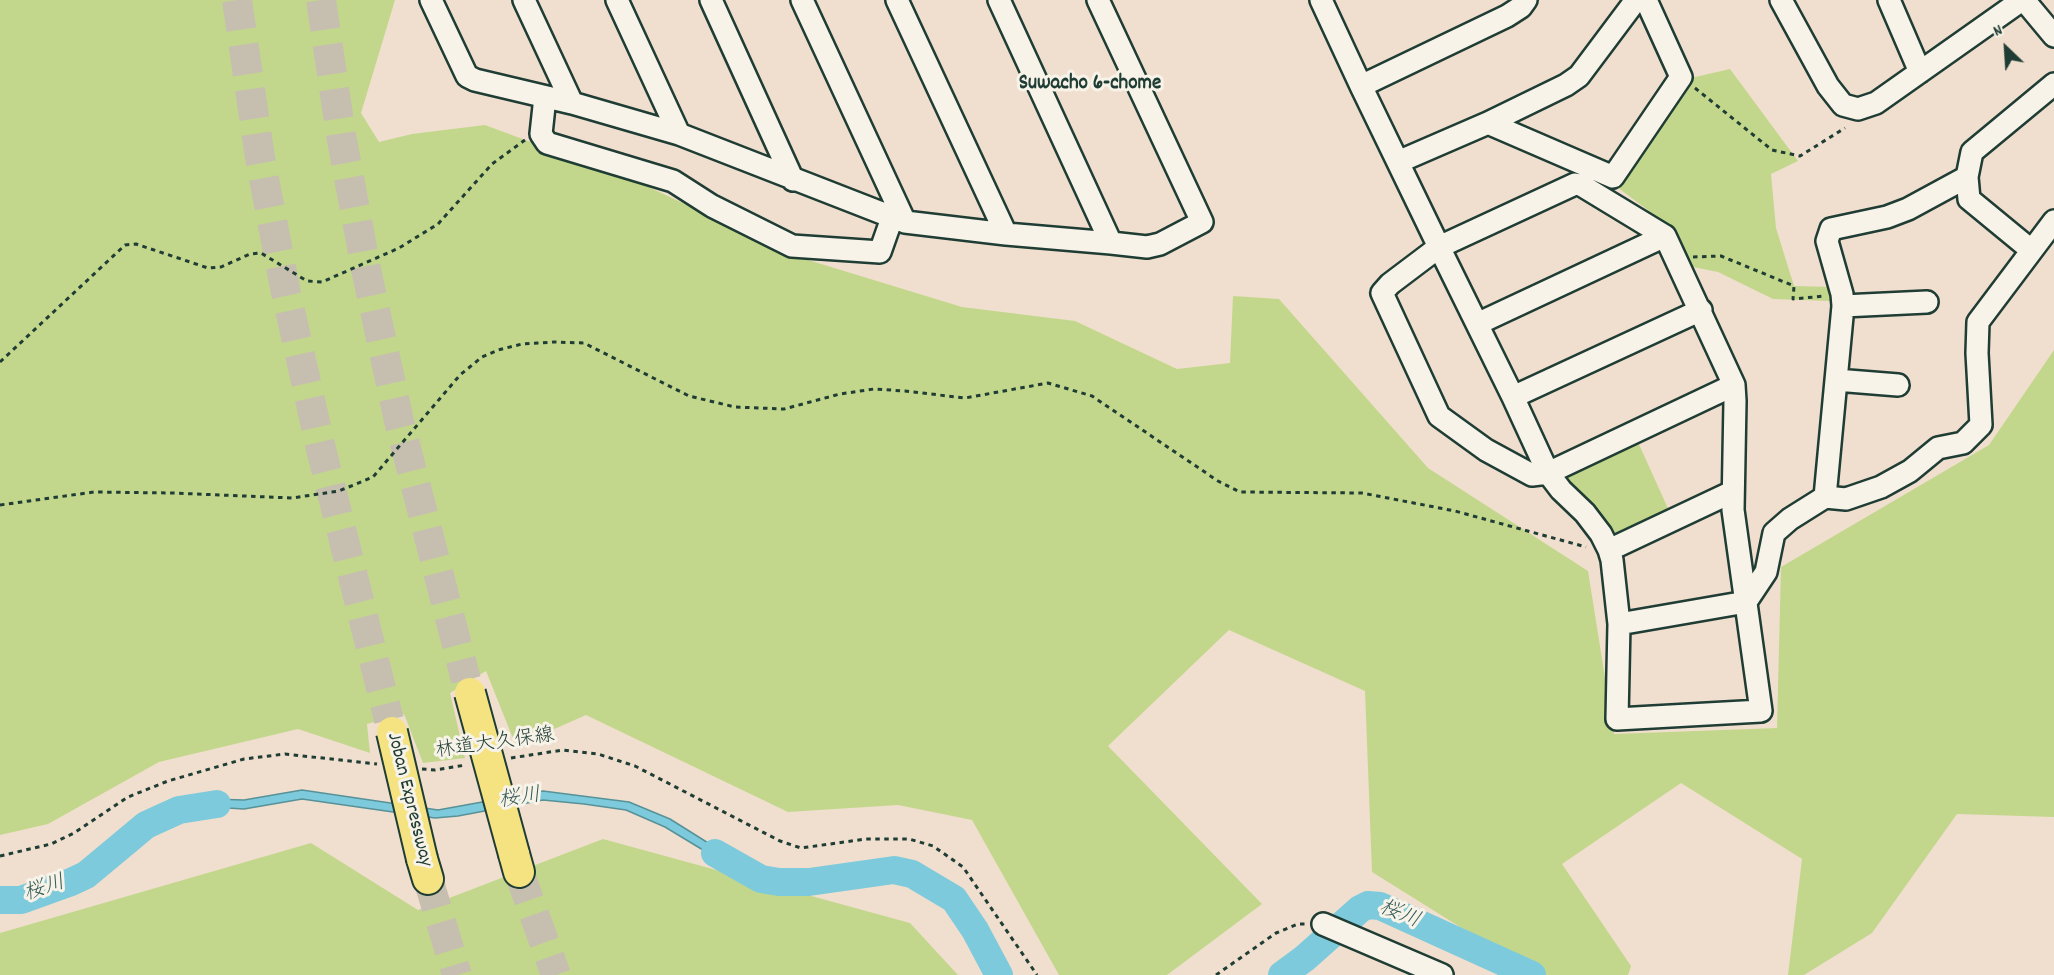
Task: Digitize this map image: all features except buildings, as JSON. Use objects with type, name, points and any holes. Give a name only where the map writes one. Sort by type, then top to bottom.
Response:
[{"type":"highway","points":[[468,687],[517,863]]},
{"type":"highway","name":"Joban Expressway","points":[[390,726],[425,869]]},
{"type":"street","points":[[431,0],[467,76],[475,80],[572,103],[679,134],[899,220],[1006,234],[1147,247],[1160,244],[1202,222],[1098,0]]},
{"type":"street","points":[[524,0],[572,103]]},
{"type":"street","points":[[617,0],[679,134]]},
{"type":"street","points":[[711,0],[793,180]]},
{"type":"street","points":[[802,0],[899,220]]},
{"type":"street","points":[[897,0],[1006,234]]},
{"type":"street","points":[[999,0],[1112,243]]},
{"type":"street","points":[[1360,86],[1507,16],[1521,7],[1526,0]]},
{"type":"street","points":[[1398,162],[1488,123],[1566,85],[1579,76],[1636,0]]},
{"type":"street","points":[[1488,123],[1613,177],[1681,76],[1646,0]]},
{"type":"street","points":[[1781,0],[1828,86],[1843,105],[1858,109],[1876,103],[2023,0],[2054,36]]},
{"type":"street","points":[[1889,0],[1920,72]]},
{"type":"street","points":[[1326,2],[1360,86],[1548,473],[1601,534],[1599,549]]},
{"type":"street","points":[[2031,250],[1969,199],[1967,177],[1972,152],[2054,84]]},
{"type":"street","points":[[545,97],[541,134],[547,143],[673,181],[712,206],[792,246],[880,252],[899,220]]},
{"type":"street","points":[[1825,497],[1843,300],[1827,241],[1831,229],[1887,217],[1908,209],[1967,177]]},
{"type":"street","points":[[1599,549],[1612,560],[1618,624],[1617,719],[1761,711],[1732,492],[1736,401],[1734,385],[1665,236],[1581,185],[1575,184],[1439,247],[1390,284],[1382,293],[1439,416],[1486,450],[1532,475],[1548,473],[1734,385]]},
{"type":"street","points":[[1618,624],[1746,602],[1766,572],[1774,533],[1790,519],[1825,497],[1846,500],[1881,487],[1910,471],[1938,448],[1963,443],[1981,425],[1977,353],[1978,322],[2054,221]]},
{"type":"street","points":[[1477,324],[1665,236]]},
{"type":"street","points":[[1843,300],[1927,303]]},
{"type":"street","points":[[1513,398],[1701,310]]},
{"type":"street","points":[[1836,380],[1898,386]]},
{"type":"street","points":[[1599,549],[1732,492]]},
{"type":"street","points":[[1323,924],[1442,975]]},
{"type":"path","points":[[1681,76],[1772,150],[1800,156],[1845,128]]},
{"type":"path","points":[[0,362],[125,245],[136,244],[208,268],[221,267],[250,254],[261,253],[307,281],[322,282],[399,248],[438,224],[492,164],[531,135]]},
{"type":"path","points":[[1676,258],[1721,256],[1794,286],[1793,299],[1843,300]]},
{"type":"path","points":[[0,505],[94,492],[292,498],[339,491],[373,477],[460,375],[482,357],[522,344],[584,343],[689,396],[735,407],[784,409],[840,394],[874,389],[965,398],[1048,383],[1092,396],[1218,481],[1240,492],[1362,493],[1455,511],[1599,549]]},
{"type":"path","name":"林道大久保線","points":[[510,758],[563,750],[598,754],[635,766],[780,841],[801,848],[888,839],[909,839],[933,846],[963,867],[1037,975]]},
{"type":"path","points":[[0,856],[51,844],[66,837],[128,797],[168,781],[244,759],[285,754],[378,764]]},
{"type":"path","name":"林道大久保線","points":[[412,768],[435,770],[468,765]]},
{"type":"path","points":[[1216,975],[1276,933],[1298,924],[1323,924]]},
{"type":"green space","points":[[0,0],[395,0],[361,113],[379,142],[412,134],[485,125],[636,181],[795,256],[962,307],[1075,321],[1177,369],[1230,363],[1233,296],[1279,299],[1428,468],[1588,571],[1614,734],[1777,728],[1781,567],[1989,445],[2054,350],[2054,817],[1957,814],[1872,933],[1804,975],[1788,975],[1802,859],[1681,783],[1562,864],[1631,966],[1628,975],[1537,975],[1372,872],[1365,691],[1229,630],[1108,746],[1262,904],[1167,975],[1059,975],[972,820],[898,805],[788,812],[586,715],[516,746],[486,671],[450,693],[465,758],[423,763],[404,714],[367,724],[370,753],[298,729],[159,762],[48,824],[0,835]]},
{"type":"green space","points":[[1730,69],[1798,161],[1771,174],[1776,228],[1794,286],[1834,287],[1834,295],[1830,301],[1773,299],[1718,272],[1688,266],[1673,229],[1617,187],[1691,78]]},
{"type":"green space","points":[[1637,440],[1671,515],[1611,538],[1564,478]]},
{"type":"green space","points":[[603,839],[910,923],[958,975],[0,975],[0,933],[311,843],[418,910]]},
{"type":"water","points":[[302,790],[438,810],[543,791],[629,802],[670,819],[748,868],[746,876],[665,827],[626,810],[584,804],[543,800],[458,816],[435,818],[302,799],[244,809],[211,807],[180,814],[178,807],[210,799],[244,800]]},
{"type":"waterway","name":"桜川","points":[[0,900],[21,900],[71,882],[86,875],[146,825],[179,810],[217,804]]},
{"type":"waterway","name":"桜川","points":[[715,853],[761,879],[779,882],[809,882],[894,870],[912,874],[954,899],[975,930],[999,975]]},
{"type":"waterway","name":"桜川","points":[[1282,975],[1305,958],[1360,909],[1368,905],[1380,906],[1532,975]]},
{"type":"tunnel","points":[[237,0],[260,158],[285,288],[321,449],[389,720]]},
{"type":"tunnel","points":[[321,0],[341,135],[367,274],[399,421],[466,680]]},
{"type":"tunnel","points":[[519,872],[556,975]]},
{"type":"tunnel","points":[[428,879],[457,975]]},
{"type":"district","name":"Suwacho 6-chome","points":[[1090,85]]}]
